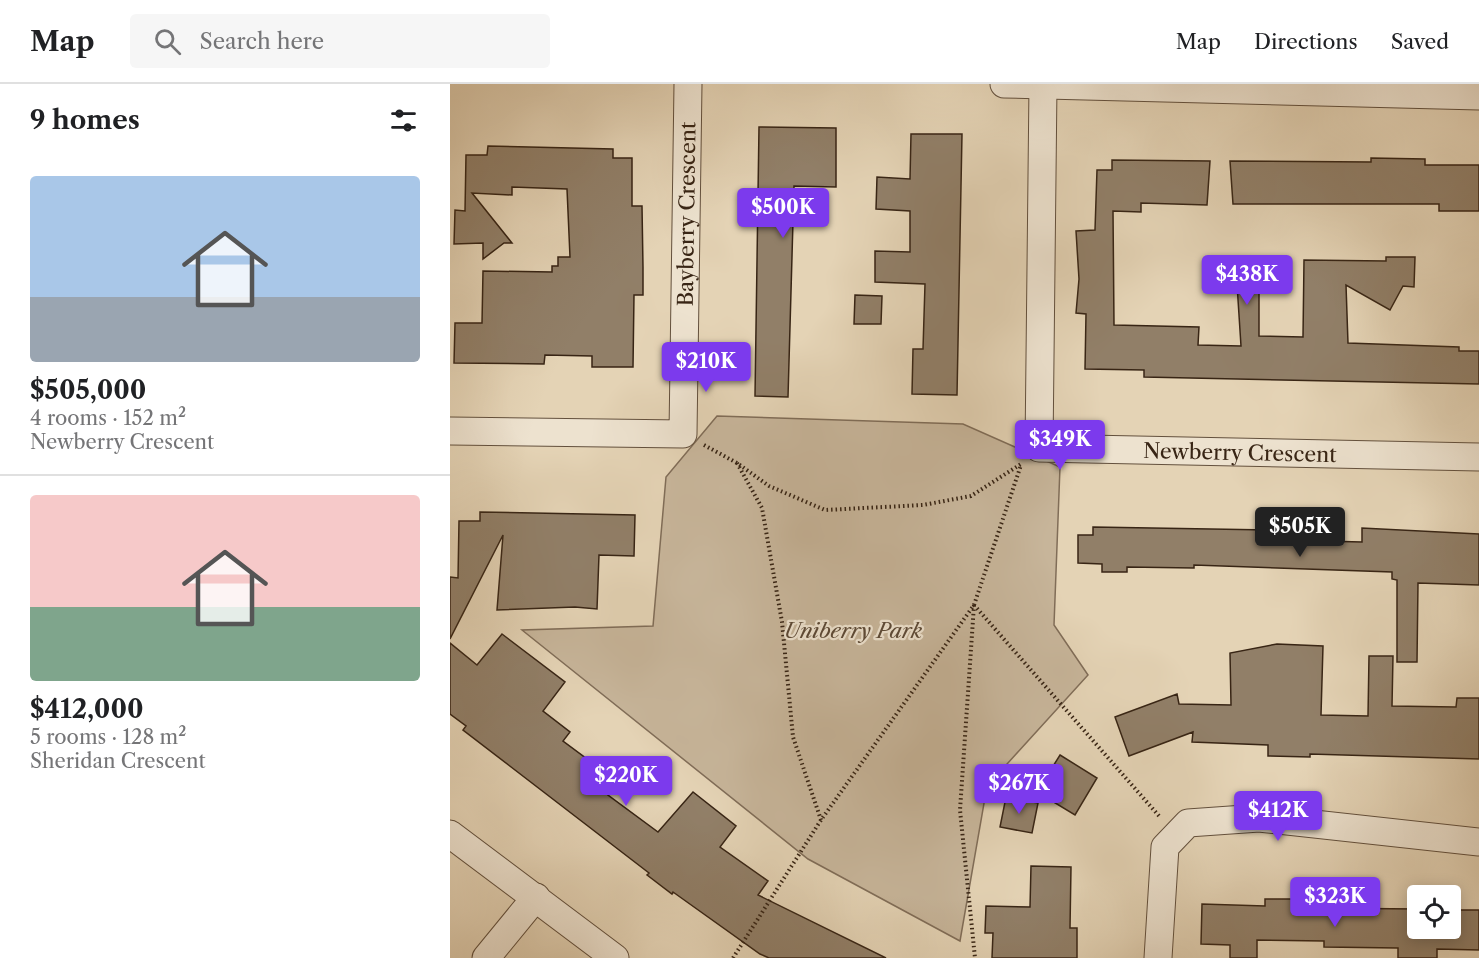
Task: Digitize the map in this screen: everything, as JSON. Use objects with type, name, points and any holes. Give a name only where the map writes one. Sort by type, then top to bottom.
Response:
[{"type":"street","name":"Bayberry Crescent","points":[[683,434],[688,84]]},
{"type":"street","points":[[1004,84],[1479,96]]},
{"type":"street","points":[[1030,456],[1043,85]]},
{"type":"street","points":[[450,432],[683,434]]},
{"type":"street","name":"Newberry Crescent","points":[[1030,456],[1479,458]]},
{"type":"street","points":[[1158,958],[1165,847],[1188,823],[1259,818],[1479,842]]},
{"type":"street","points":[[450,834],[615,958]]},
{"type":"street","points":[[486,958],[536,897]]},
{"type":"path","points":[[683,434],[737,463],[769,486],[825,510],[923,505],[971,496],[1030,456]]},
{"type":"path","points":[[733,958],[821,820],[974,604],[1030,456]]},
{"type":"path","points":[[737,463],[762,508],[782,622],[793,737],[821,820]]},
{"type":"path","points":[[974,604],[1176,836]]},
{"type":"path","points":[[974,604],[960,810],[975,958]]},
{"type":"green space","name":"Uniberry Park","points":[[717,416],[963,424],[1060,467],[1054,625],[1088,675],[987,786],[960,941],[808,859],[522,630],[653,626],[666,477]]},
{"type":"building","points":[[759,127],[836,128],[836,187],[794,186],[788,397],[755,396]]},
{"type":"building","points":[[911,134],[962,134],[957,395],[912,394],[913,349],[923,349],[925,284],[875,282],[875,251],[910,252],[910,211],[876,209],[877,177],[910,179]]},
{"type":"building","points":[[488,146],[613,149],[613,158],[632,158],[632,206],[642,206],[643,267],[643,295],[634,295],[633,367],[592,367],[592,356],[545,355],[544,364],[454,363],[455,323],[482,323],[483,271],[552,272],[552,266],[558,266],[558,257],[570,257],[567,189],[512,187],[512,195],[472,193],[512,243],[504,243],[483,259],[483,243],[454,244],[455,210],[465,211],[466,155],[487,155]]},
{"type":"building","points":[[1371,158],[1425,159],[1425,165],[1479,165],[1479,211],[1439,211],[1439,204],[1233,204],[1230,161],[1371,162]]},
{"type":"building","points":[[1112,160],[1210,161],[1207,205],[1141,203],[1141,212],[1113,211],[1114,325],[1199,327],[1198,345],[1241,346],[1237,284],[1259,284],[1259,336],[1303,337],[1304,260],[1386,261],[1386,257],[1415,257],[1414,287],[1403,286],[1390,310],[1346,285],[1348,343],[1459,347],[1459,351],[1479,351],[1479,384],[1144,377],[1144,370],[1085,369],[1086,314],[1076,313],[1079,279],[1076,231],[1095,230],[1097,170],[1112,170]]},
{"type":"building","points":[[855,295],[882,296],[881,324],[854,324]]},
{"type":"building","points":[[480,512],[635,515],[634,556],[599,555],[597,609],[575,607],[497,610],[503,535],[450,639],[450,577],[458,578],[459,521],[480,521]]},
{"type":"building","points":[[1093,527],[1323,529],[1322,541],[1362,542],[1362,528],[1479,534],[1479,585],[1418,583],[1417,662],[1397,662],[1397,580],[1392,579],[1392,572],[1194,565],[1194,568],[1127,567],[1127,572],[1102,572],[1102,564],[1078,563],[1078,535],[1093,535]]},
{"type":"building","points":[[502,634],[565,682],[543,711],[570,732],[563,741],[618,782],[608,795],[658,832],[693,792],[736,826],[720,847],[768,881],[758,895],[886,958],[769,958],[760,954],[673,892],[672,894],[647,875],[649,873],[463,730],[466,726],[450,714],[450,643],[477,665]]},
{"type":"building","points":[[1277,644],[1323,646],[1321,715],[1368,716],[1369,656],[1393,656],[1392,706],[1456,707],[1457,698],[1479,698],[1479,759],[1310,754],[1310,757],[1268,756],[1268,745],[1192,742],[1193,732],[1129,756],[1115,717],[1177,694],[1179,704],[1231,705],[1230,653]]},
{"type":"building","points":[[1060,755],[1097,778],[1075,815],[1037,792]]},
{"type":"building","points":[[1006,797],[1038,803],[1032,833],[1000,827]]},
{"type":"building","points":[[1031,866],[1071,867],[1070,928],[1077,928],[1077,958],[992,958],[993,933],[985,933],[986,906],[1030,907]]},
{"type":"building","points":[[1265,899],[1310,899],[1310,908],[1407,909],[1407,939],[1461,939],[1461,910],[1479,910],[1479,950],[1437,949],[1437,958],[1398,958],[1398,948],[1324,947],[1324,941],[1257,940],[1257,958],[1230,958],[1230,945],[1201,944],[1202,904],[1265,906]]}]
